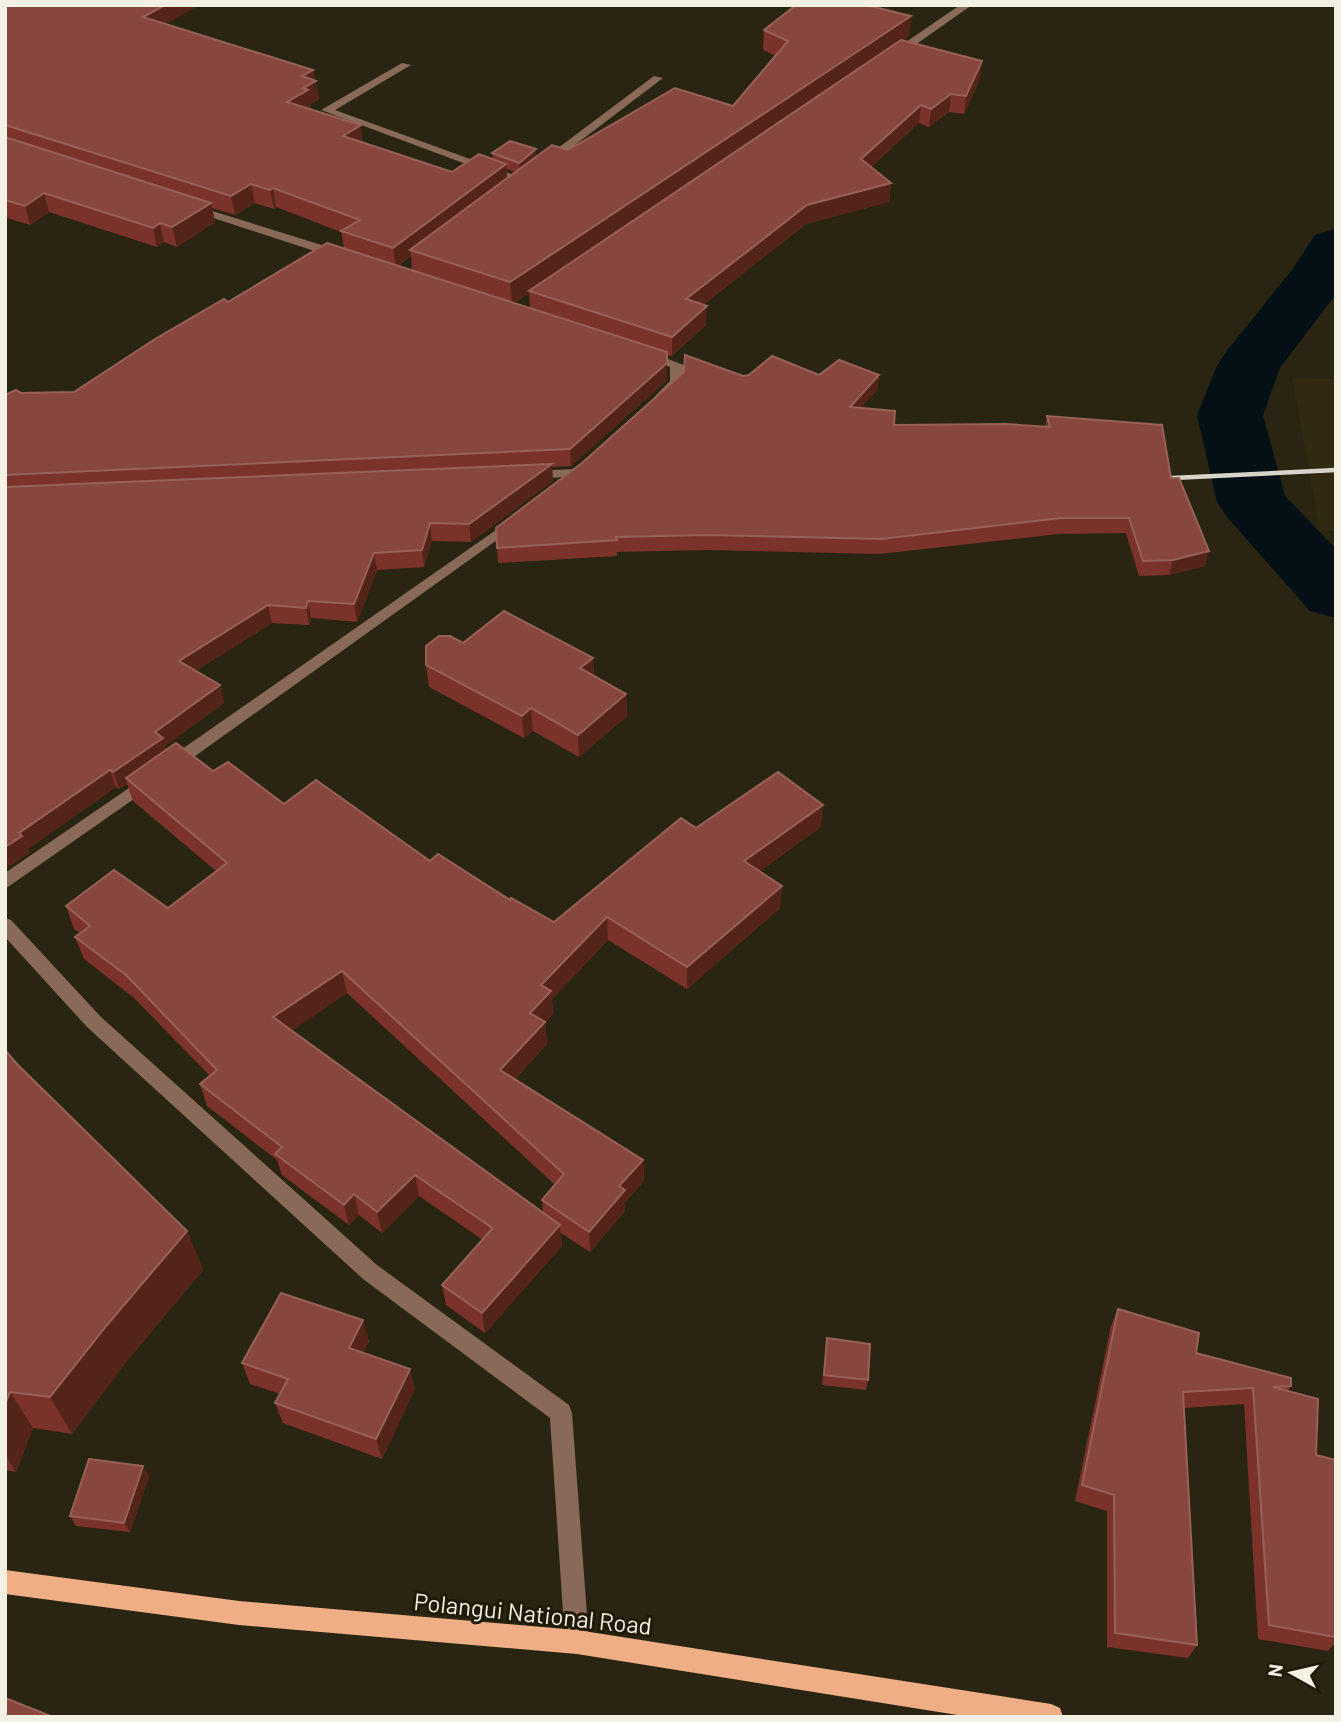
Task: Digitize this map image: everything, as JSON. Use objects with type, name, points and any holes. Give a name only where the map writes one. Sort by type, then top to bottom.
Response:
[{"type":"main road","name":"Polangui National Road","points":[[5,1582],[239,1612],[577,1642],[1051,1717]]},
{"type":"street","points":[[888,59],[967,5]]},
{"type":"street","points":[[405,65],[326,110],[522,181]]},
{"type":"street","points":[[511,189],[658,78]]},
{"type":"street","points":[[176,202],[359,261]]},
{"type":"street","points":[[627,348],[677,365],[677,382],[647,410]]},
{"type":"street","points":[[520,476],[581,469],[558,488]]},
{"type":"street","points":[[5,883],[531,509]]},
{"type":"street","points":[[5,925],[94,1022],[370,1272],[561,1413],[577,1642]]},
{"type":"shaded area","points":[[1292,378],[1336,379],[1336,531],[1320,531]]},
{"type":"building","points":[[5,5],[165,5],[143,17],[313,70],[302,76],[316,81],[303,88],[308,90],[287,102],[361,125],[343,136],[452,172],[479,154],[506,164],[393,248],[341,231],[360,220],[273,188],[270,190],[251,184],[231,196],[5,125]]},
{"type":"building","points":[[796,5],[866,5],[911,16],[510,282],[410,250],[552,145],[568,150],[675,88],[733,106],[788,41],[764,30]]},
{"type":"building","points":[[901,40],[982,61],[966,96],[951,94],[931,109],[921,105],[861,159],[891,183],[807,205],[686,299],[707,306],[672,337],[529,291]]},
{"type":"building","points":[[5,137],[211,203],[172,227],[160,223],[153,228],[44,193],[25,206],[5,200]]},
{"type":"building","points":[[510,141],[536,149],[519,163],[492,153]]},
{"type":"building","points":[[327,243],[667,352],[667,363],[570,449],[5,475],[5,395],[16,390],[21,393],[74,392],[155,339],[224,299],[228,302]]},
{"type":"building","points":[[685,355],[743,376],[749,375],[772,356],[819,375],[839,360],[879,375],[850,407],[895,411],[894,425],[1006,424],[1050,427],[1047,416],[1162,425],[1171,478],[1179,478],[1209,551],[1173,560],[1143,561],[1129,518],[1061,518],[881,539],[707,535],[616,537],[617,540],[497,548],[496,528],[582,463],[684,372]]},
{"type":"building","points":[[552,464],[469,524],[430,523],[422,550],[374,553],[354,604],[308,601],[306,608],[268,605],[179,661],[220,685],[155,732],[163,738],[113,772],[110,770],[19,833],[22,836],[5,847],[5,487]]},
{"type":"building","points":[[504,611],[593,658],[580,668],[626,694],[578,735],[531,708],[522,716],[426,665],[426,646],[439,636],[450,636],[463,643]]},
{"type":"building","points":[[176,743],[213,771],[228,762],[284,804],[316,780],[430,861],[438,854],[510,900],[511,898],[554,922],[681,818],[696,828],[778,772],[823,805],[744,861],[782,886],[687,967],[607,917],[541,985],[551,991],[530,1013],[545,1022],[500,1070],[643,1160],[619,1186],[625,1190],[589,1232],[542,1200],[564,1174],[342,971],[273,1017],[560,1225],[482,1313],[442,1285],[491,1227],[415,1175],[377,1212],[354,1194],[344,1205],[275,1154],[282,1147],[200,1084],[217,1070],[126,975],[75,937],[90,926],[66,906],[114,870],[168,908],[227,863],[126,778]]},
{"type":"building","points":[[5,1050],[187,1231],[50,1397],[10,1392],[5,1404]]},
{"type":"building","points":[[281,1293],[363,1320],[349,1348],[410,1369],[376,1439],[275,1403],[288,1379],[242,1363]]},
{"type":"building","points":[[1118,1309],[1199,1333],[1196,1353],[1291,1378],[1291,1386],[1273,1387],[1318,1399],[1316,1455],[1336,1460],[1336,1637],[1269,1625],[1253,1388],[1183,1392],[1197,1645],[1115,1633],[1114,1495],[1082,1485]]},
{"type":"building","points":[[827,1338],[870,1344],[868,1380],[824,1375]]},
{"type":"building","points":[[89,1459],[143,1466],[124,1523],[70,1516]]},
{"type":"building","points":[[5,1698],[53,1717],[5,1717]]},
{"type":"waterway","points":[[1336,247],[1316,279],[1249,366],[1230,415],[1252,502],[1336,594]]},
{"type":"railway","points":[[1152,479],[1336,470]]}]
